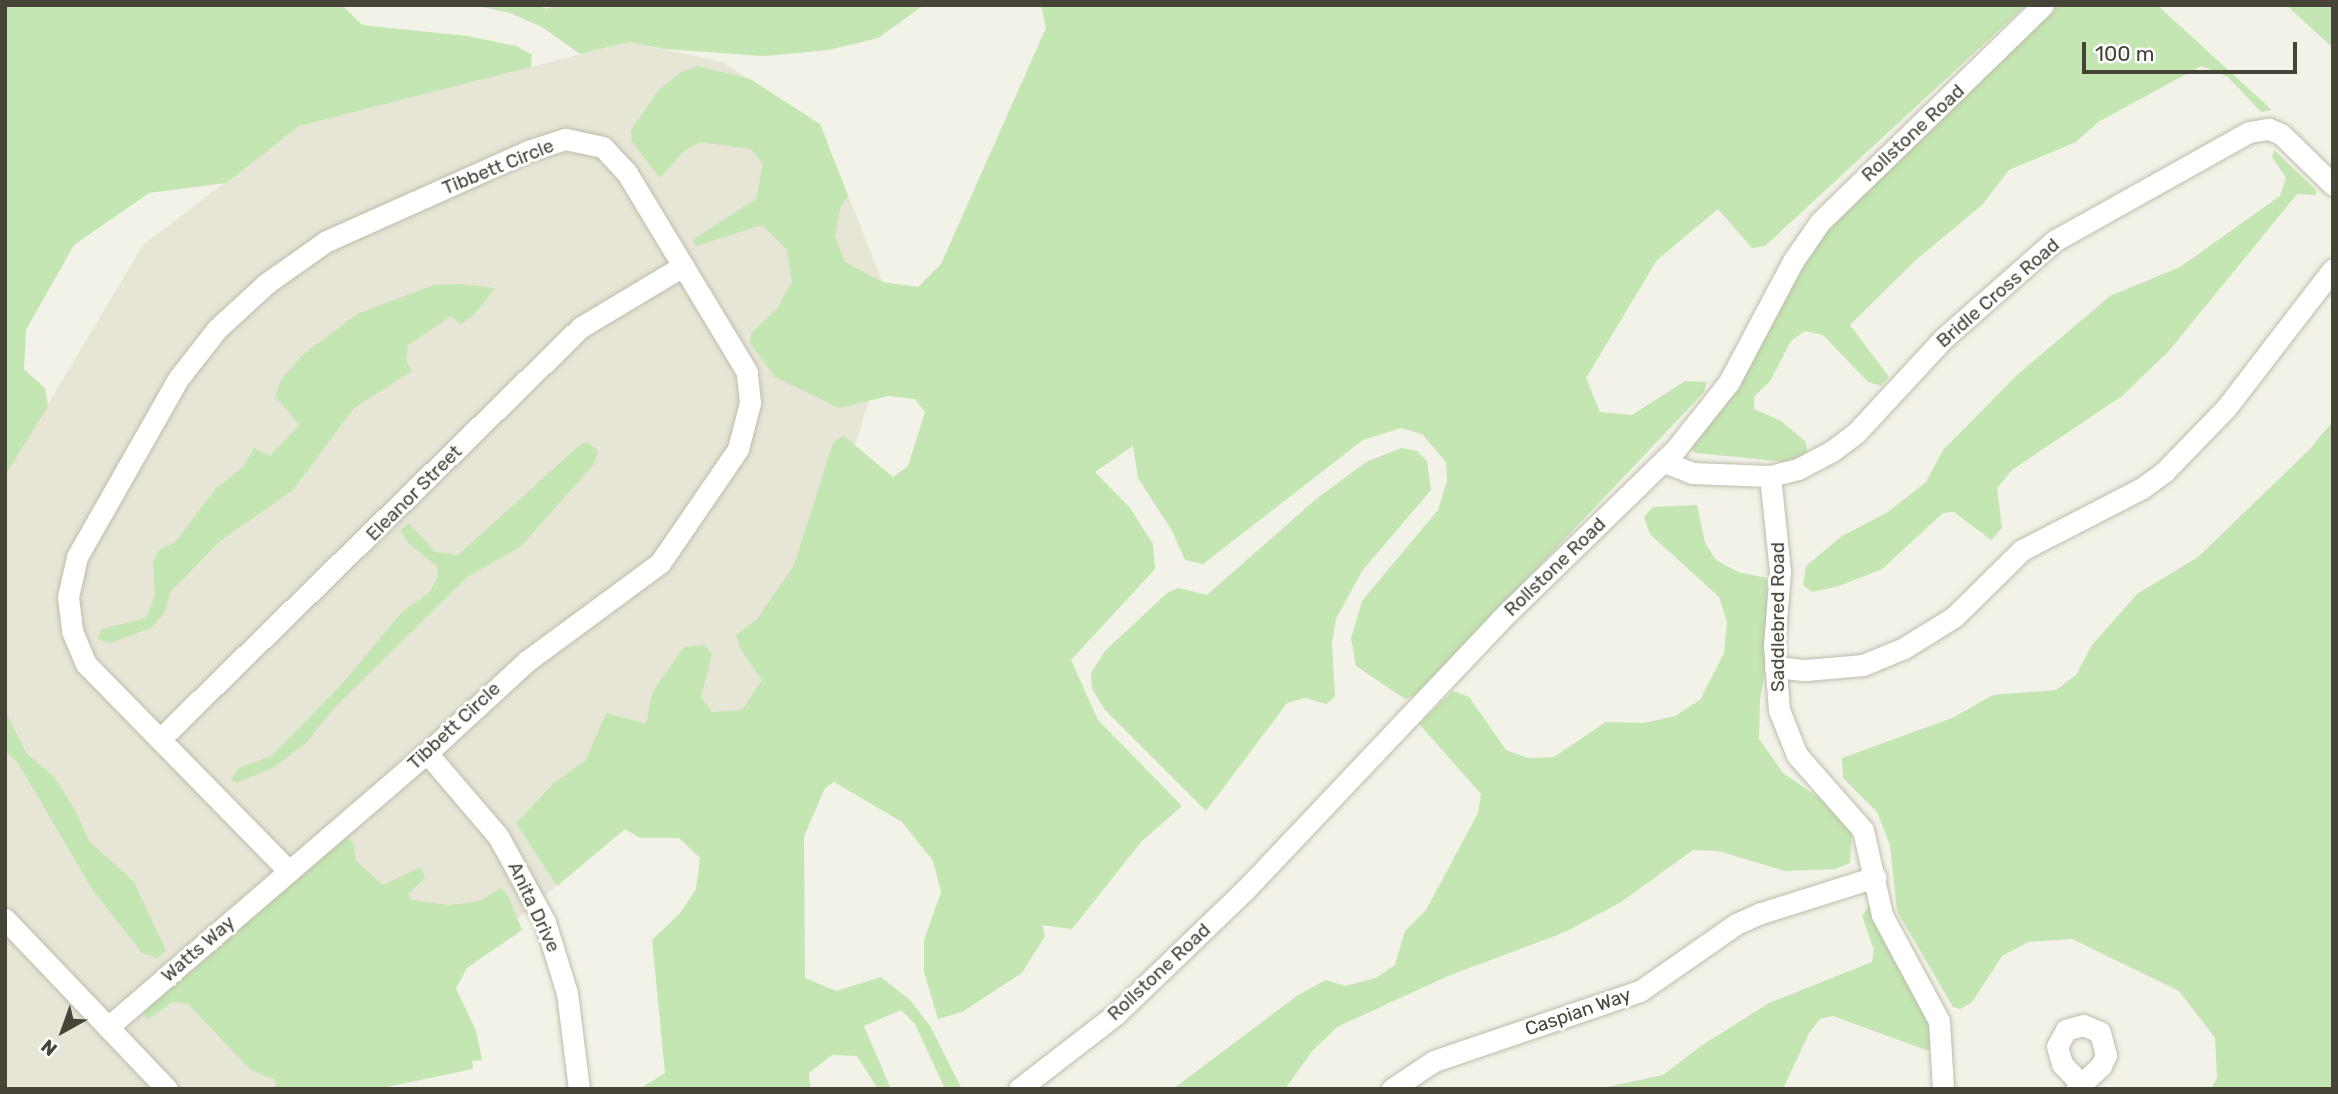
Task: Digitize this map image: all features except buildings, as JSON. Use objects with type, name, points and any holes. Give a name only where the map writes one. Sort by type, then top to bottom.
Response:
[{"type":"street","name":"Rollstone Road","points":[[1019,1089],[1116,1014],[1225,909],[1501,619],[1664,462],[1729,382],[1793,261],[1820,222],[2043,5]]},
{"type":"street","name":"Bridle Cross Road","points":[[1664,462],[1692,473],[1770,476],[1798,469],[1856,433],[1944,338],[2054,241],[2249,132],[2269,129],[2281,134],[2333,185]]},
{"type":"street","name":"Tibbett Circle","points":[[565,139],[594,143],[616,158],[724,328],[750,381],[748,414],[738,449],[660,563],[527,661],[427,753],[289,871],[160,739],[86,664],[72,631],[68,597],[77,557],[178,379],[216,329],[267,283],[325,242],[565,139]]},
{"type":"street","name":"Eleanor Street","points":[[160,739],[582,327],[683,266]]},
{"type":"street","points":[[1775,667],[1852,666],[1904,649],[1954,617],[2022,550],[2141,488],[2165,471],[2226,408],[2333,269]]},
{"type":"street","name":"Saddlebred Road","points":[[1770,476],[1780,571],[1775,667],[1779,710],[1787,736],[1809,772],[1857,819],[1891,938],[1920,979],[1939,1021],[1943,1089]]},
{"type":"street","name":"Anita Drive","points":[[427,753],[498,836],[545,922],[567,993],[579,1089]]},
{"type":"street","name":"Watts Way","points":[[108,1027],[289,871]]},
{"type":"street","name":"Caspian Way","points":[[1392,1089],[1434,1061],[1640,991],[1736,925],[1762,913],[1875,877]]},
{"type":"street","points":[[5,919],[167,1089]]},
{"type":"shaded area","points":[[629,42],[722,62],[820,124],[895,314],[779,698],[316,1089],[5,1089],[5,476],[143,245],[299,126]]},
{"type":"green space","points":[[5,5],[342,5],[362,25],[467,36],[516,46],[532,55],[531,67],[299,126],[226,183],[149,193],[74,245],[26,330],[24,369],[45,388],[48,406],[5,476]]},
{"type":"green space","points":[[473,5],[539,5],[546,9],[558,5],[924,5],[878,38],[829,50],[764,56],[664,49],[629,42],[580,54],[542,27],[510,13]]},
{"type":"green space","points":[[1041,5],[2026,5],[1765,246],[1752,248],[1718,209],[1657,260],[1586,378],[1600,412],[1632,415],[1685,381],[1707,382],[1704,392],[1418,694],[1405,699],[1356,666],[1351,638],[1362,601],[1438,510],[1447,481],[1446,462],[1422,434],[1401,428],[1363,440],[1203,564],[1185,560],[1172,531],[1138,478],[1133,446],[1095,472],[1130,508],[1153,544],[1155,569],[1071,660],[1098,720],[1182,806],[1141,842],[1072,929],[1042,925],[1045,936],[1022,973],[962,1012],[938,1019],[924,972],[924,940],[941,892],[933,861],[902,822],[834,782],[825,788],[804,836],[805,978],[836,991],[881,977],[910,1000],[930,1026],[962,1089],[945,1089],[915,1024],[901,1010],[864,1026],[891,1089],[878,1089],[857,1056],[832,1055],[809,1073],[810,1089],[639,1089],[665,1073],[652,940],[681,912],[696,889],[700,858],[679,838],[640,838],[625,829],[557,886],[516,823],[555,782],[586,760],[606,713],[646,724],[653,691],[684,647],[704,645],[712,654],[701,697],[712,712],[742,710],[762,680],[741,650],[736,635],[757,619],[794,565],[833,443],[844,436],[893,477],[908,466],[925,412],[915,399],[888,396],[839,408],[775,377],[750,343],[751,333],[777,309],[792,282],[787,250],[762,225],[696,246],[692,240],[756,199],[763,164],[751,149],[700,142],[685,150],[660,178],[632,142],[631,130],[658,91],[681,72],[697,66],[750,79],[820,124],[848,196],[840,208],[835,237],[845,262],[882,282],[918,287],[941,264],[1046,28]]},
{"type":"green space","points":[[2054,5],[2157,5],[2272,110],[2261,112],[2228,77],[2201,66],[2098,122],[2076,142],[2009,170],[1982,205],[1917,259],[1850,325],[1889,377],[1881,386],[1868,382],[1823,335],[1805,331],[1791,341],[1770,381],[1754,397],[1754,409],[1781,421],[1806,442],[1807,452],[1788,462],[1696,453],[1689,447],[1828,223]]},
{"type":"green space","points":[[2287,5],[2333,5],[2333,48],[2298,16]]},
{"type":"green space","points":[[2274,150],[2316,190],[2316,195],[2297,194],[2168,352],[2122,396],[2012,470],[1997,488],[2002,528],[1991,540],[1954,512],[1943,513],[1882,569],[1839,586],[1812,592],[1803,585],[1806,566],[1842,536],[1888,512],[1926,482],[1943,450],[2017,375],[2110,296],[2180,267],[2280,196],[2286,178],[2272,157]]},
{"type":"green space","points":[[460,284],[495,288],[474,315],[460,324],[451,316],[408,345],[406,360],[412,371],[354,408],[293,490],[220,541],[170,592],[165,612],[151,628],[111,643],[97,639],[102,629],[146,618],[155,595],[153,562],[159,550],[175,542],[216,488],[243,467],[254,448],[270,456],[299,425],[275,396],[281,380],[302,355],[357,314],[434,285]]},
{"type":"green space","points":[[2333,421],[2333,1089],[2211,1089],[2217,1078],[2215,1038],[2179,991],[2072,939],[2028,942],[2002,956],[1972,1002],[1960,1009],[1953,1007],[1897,911],[1890,845],[1877,812],[1843,778],[1842,758],[1952,718],[1993,695],[2056,690],[2076,675],[2092,645],[2137,594],[2198,557],[2308,451]]},
{"type":"green space","points":[[582,443],[589,443],[598,451],[594,464],[520,547],[467,577],[336,706],[306,743],[274,767],[237,783],[231,780],[239,768],[271,756],[342,684],[403,611],[429,593],[438,576],[437,566],[408,543],[401,530],[409,523],[435,552],[458,555]]},
{"type":"green space","points":[[1401,448],[1417,451],[1427,461],[1431,490],[1362,571],[1336,619],[1332,643],[1335,697],[1326,704],[1306,698],[1287,703],[1206,811],[1105,710],[1092,689],[1091,673],[1105,651],[1167,593],[1178,588],[1207,595],[1316,499],[1366,462]]},
{"type":"green space","points":[[1697,505],[1705,543],[1716,560],[1738,572],[1767,578],[1767,661],[1760,700],[1759,739],[1783,773],[1835,809],[1852,829],[1850,863],[1835,869],[1785,871],[1718,851],[1693,850],[1621,902],[1565,932],[1448,976],[1337,1027],[1312,1051],[1285,1089],[1173,1089],[1298,995],[1326,980],[1345,986],[1376,978],[1395,965],[1405,931],[1426,910],[1478,813],[1481,794],[1419,724],[1453,691],[1469,697],[1506,750],[1528,758],[1554,757],[1606,722],[1644,723],[1675,716],[1700,700],[1724,653],[1727,622],[1719,597],[1650,534],[1644,517],[1653,507]]},
{"type":"green space","points":[[5,710],[26,753],[55,778],[74,808],[89,841],[134,882],[166,951],[157,958],[142,953],[92,889],[18,763],[5,751]]},
{"type":"green space","points":[[345,838],[353,842],[356,861],[383,885],[421,867],[425,878],[408,894],[412,900],[450,905],[480,901],[501,888],[508,896],[522,930],[467,968],[456,988],[476,1031],[482,1060],[472,1061],[473,1069],[377,1089],[277,1089],[275,1080],[251,1070],[188,1004],[172,1002],[148,1020],[143,1012],[153,998]]},
{"type":"green space","points":[[1869,906],[1876,910],[1892,957],[1927,1017],[1934,1047],[1926,1050],[1833,1016],[1820,1019],[1809,1033],[1783,1089],[1597,1089],[1663,1075],[1701,1046],[1769,1003],[1872,962],[1874,950],[1862,916]]}]
